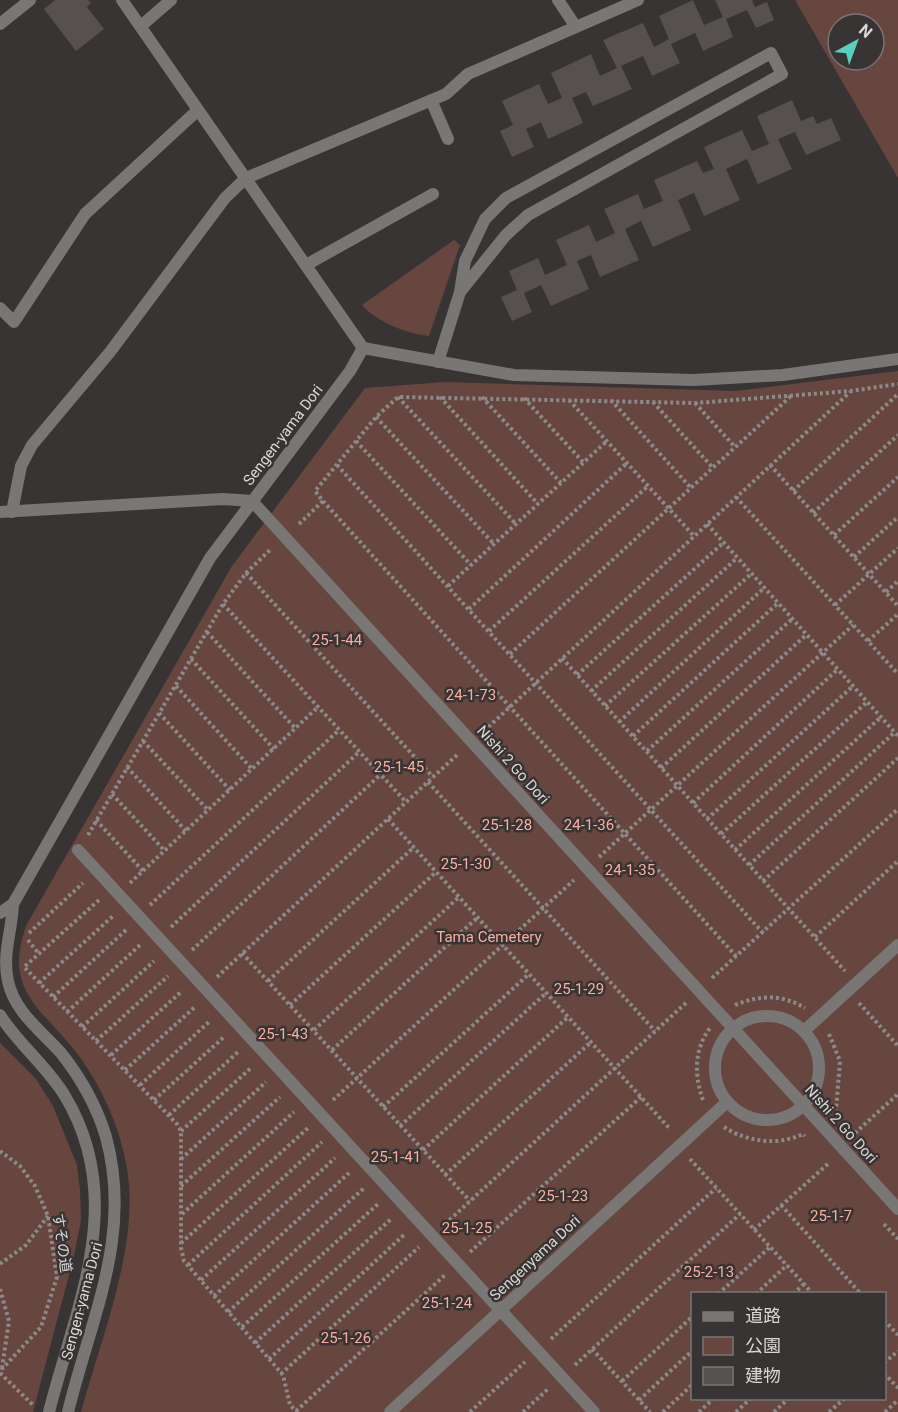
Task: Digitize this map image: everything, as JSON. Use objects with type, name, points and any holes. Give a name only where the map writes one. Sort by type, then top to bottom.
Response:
[{"type":"street","points":[[0,24],[30,0]]},
{"type":"street","points":[[122,0],[363,348],[514,375],[694,381],[783,375],[898,359]]},
{"type":"street","points":[[141,26],[171,0]]},
{"type":"street","points":[[558,0],[576,27]]},
{"type":"street","points":[[252,501],[223,499],[6,512],[21,466],[32,444],[110,352],[225,198],[246,178],[446,94],[468,74],[638,0]]},
{"type":"street","points":[[438,362],[460,292],[465,261],[485,219],[506,198],[771,53],[782,74],[528,215],[506,235],[460,292]]},
{"type":"street","points":[[432,100],[448,139]]},
{"type":"street","points":[[0,308],[15,322],[85,214],[198,110]]},
{"type":"street","points":[[306,265],[433,194]]},
{"type":"street","name":"Sengen-yama Dori","points":[[0,913],[13,904],[210,558],[350,371],[363,348]]},
{"type":"street","name":"Nishi 2 Go Dori","points":[[252,501],[898,1209]]},
{"type":"street","points":[[78,850],[594,1412]]},
{"type":"street","name":"Sengen-yama Dori","points":[[13,904],[13,923],[5,948],[8,983],[25,1015],[61,1054],[93,1104],[105,1135],[114,1174],[116,1212],[112,1257],[68,1412]]},
{"type":"street","points":[[804,1031],[898,945]]},
{"type":"street","name":"Sengen-yama Dori","points":[[0,1015],[45,1067],[65,1097],[81,1128],[91,1160],[96,1188],[97,1221],[90,1258],[49,1412]]},
{"type":"street","points":[[761,1016],[776,1016],[791,1021],[804,1031],[813,1044],[819,1060],[819,1076],[804,1106],[790,1115],[773,1120],[756,1119],[740,1113],[727,1102],[717,1080],[716,1055],[722,1040],[733,1028],[746,1020],[761,1016]]},
{"type":"street","name":"Sengenyama Dori","points":[[390,1412],[727,1102]]},
{"type":"path","points":[[736,956],[315,491],[376,417],[398,397],[524,397],[695,403],[851,391],[898,384]]},
{"type":"path","points":[[125,1070],[207,991],[242,953],[851,391]]},
{"type":"path","points":[[793,491],[898,393]]},
{"type":"path","points":[[510,654],[791,396]]},
{"type":"path","points":[[398,397],[516,524]]},
{"type":"path","points":[[440,397],[538,504]]},
{"type":"path","points":[[482,397],[561,483]]},
{"type":"path","points":[[524,397],[583,462]]},
{"type":"path","points":[[568,399],[694,536]]},
{"type":"path","points":[[611,400],[691,488]]},
{"type":"path","points":[[653,402],[713,468]]},
{"type":"path","points":[[695,403],[735,447]]},
{"type":"path","points":[[376,417],[494,544]]},
{"type":"path","points":[[813,513],[898,435]]},
{"type":"path","points":[[356,441],[471,565]]},
{"type":"path","points":[[448,586],[607,441]]},
{"type":"path","points":[[469,609],[627,463]]},
{"type":"path","points":[[337,465],[763,933]]},
{"type":"path","points":[[770,465],[898,606]]},
{"type":"path","points":[[834,535],[898,477]]},
{"type":"path","points":[[489,631],[648,486]]},
{"type":"path","points":[[736,497],[898,674]]},
{"type":"path","points":[[78,850],[223,604],[246,573],[323,501]]},
{"type":"path","points":[[854,557],[898,517]]},
{"type":"path","points":[[707,525],[896,734],[749,865]]},
{"type":"path","points":[[578,675],[723,543]]},
{"type":"path","points":[[835,605],[898,548]]},
{"type":"path","points":[[591,691],[737,558]]},
{"type":"path","points":[[246,573],[433,777]]},
{"type":"path","points":[[605,706],[751,574]]},
{"type":"path","points":[[886,592],[898,581]]},
{"type":"path","points":[[619,722],[765,588]]},
{"type":"path","points":[[633,736],[778,603]]},
{"type":"path","points":[[223,604],[405,802]]},
{"type":"path","points":[[868,641],[898,614]]},
{"type":"path","points":[[646,751],[792,619]]},
{"type":"path","points":[[207,632],[295,728]]},
{"type":"path","points":[[661,768],[806,635]]},
{"type":"path","points":[[562,658],[847,973]]},
{"type":"path","points":[[191,659],[274,749]]},
{"type":"path","points":[[693,802],[838,669]]},
{"type":"path","points":[[176,686],[252,769]]},
{"type":"path","points":[[707,819],[853,686]]},
{"type":"path","points":[[721,834],[867,702]]},
{"type":"path","points":[[39,983],[119,895],[164,850],[318,707]]},
{"type":"path","points":[[159,713],[230,790]]},
{"type":"path","points":[[735,850],[881,717]]},
{"type":"path","points":[[53,997],[339,730]]},
{"type":"path","points":[[143,741],[208,810]]},
{"type":"path","points":[[67,1012],[157,935],[360,752]]},
{"type":"path","points":[[763,881],[898,758]]},
{"type":"path","points":[[127,767],[186,831]]},
{"type":"path","points":[[96,1041],[380,775]]},
{"type":"path","points":[[428,782],[655,1031]]},
{"type":"path","points":[[112,794],[164,850]]},
{"type":"path","points":[[281,1374],[898,809]]},
{"type":"path","points":[[388,819],[672,1132]]},
{"type":"path","points":[[96,820],[143,871]]},
{"type":"path","points":[[268,981],[414,847]]},
{"type":"path","points":[[815,938],[898,861]]},
{"type":"path","points":[[39,954],[25,937],[97,870]]},
{"type":"path","points":[[290,1005],[436,872]]},
{"type":"path","points":[[119,895],[24,967],[169,1115],[181,1131],[181,1243],[188,1265],[281,1374],[290,1405],[297,1412]]},
{"type":"path","points":[[313,1030],[459,897]]},
{"type":"path","points":[[332,1050],[478,917]]},
{"type":"path","points":[[82,1026],[168,948]]},
{"type":"path","points":[[242,953],[470,1201]]},
{"type":"path","points":[[839,980],[855,965]]},
{"type":"path","points":[[383,1107],[529,974]]},
{"type":"path","points":[[111,1055],[196,978]]},
{"type":"path","points":[[400,1126],[546,993]]},
{"type":"path","points":[[850,1010],[866,995]]},
{"type":"path","points":[[731,1006],[754,998],[776,997],[807,1009]]},
{"type":"path","points":[[858,1002],[896,1040],[898,1046]]},
{"type":"path","points":[[140,1085],[224,1009]]},
{"type":"path","points":[[423,1150],[568,1017]]},
{"type":"path","points":[[154,1100],[238,1024]]},
{"type":"path","points":[[835,1024],[827,1031],[840,1061],[834,1108],[839,1116]]},
{"type":"path","points":[[169,1115],[252,1039]]},
{"type":"path","points":[[445,1175],[591,1042]]},
{"type":"path","points":[[181,1131],[266,1054]]},
{"type":"path","points":[[182,1159],[280,1069]]},
{"type":"path","points":[[181,1186],[294,1085]]},
{"type":"path","points":[[855,1133],[898,1094]]},
{"type":"path","points":[[181,1215],[308,1100]]},
{"type":"path","points":[[181,1243],[322,1115]]},
{"type":"path","points":[[847,1124],[862,1141]]},
{"type":"path","points":[[716,1134],[724,1126],[751,1139],[785,1140],[803,1134],[809,1141]]},
{"type":"path","points":[[188,1265],[335,1130]]},
{"type":"path","points":[[201,1280],[349,1145]]},
{"type":"path","name":"すその道","points":[[0,1150],[20,1166],[35,1186],[48,1216],[57,1277],[41,1327],[0,1372]]},
{"type":"path","points":[[681,1166],[698,1150]]},
{"type":"path","points":[[823,1156],[837,1171]]},
{"type":"path","points":[[690,1158],[812,1292]]},
{"type":"path","points":[[214,1296],[363,1160]]},
{"type":"path","points":[[754,1230],[829,1163]]},
{"type":"path","points":[[228,1312],[378,1175]]},
{"type":"path","points":[[470,1412],[716,1188]]},
{"type":"path","points":[[242,1328],[392,1191]]},
{"type":"path","points":[[781,1205],[860,1292]]},
{"type":"path","points":[[255,1343],[405,1206]]},
{"type":"path","points":[[527,1411],[740,1214]]},
{"type":"path","points":[[0,1264],[26,1245],[48,1216]]},
{"type":"path","points":[[268,1359],[419,1221]]},
{"type":"path","points":[[883,1222],[898,1239]]},
{"type":"path","points":[[719,1292],[770,1247]]},
{"type":"path","points":[[757,1292],[787,1265]]},
{"type":"path","points":[[794,1292],[804,1284]]},
{"type":"path","points":[[0,1289],[9,1321],[0,1372],[40,1412]]},
{"type":"path","points":[[621,1381],[691,1319]]},
{"type":"path","points":[[886,1321],[898,1335]]},
{"type":"path","points":[[592,1349],[650,1412]]},
{"type":"path","points":[[886,1362],[898,1351]]},
{"type":"path","points":[[639,1400],[691,1353]]},
{"type":"path","points":[[886,1374],[898,1388]]},
{"type":"path","points":[[663,1412],[691,1387]]},
{"type":"path","points":[[699,1412],[712,1400]]},
{"type":"path","points":[[736,1412],[749,1400]]},
{"type":"path","points":[[774,1412],[787,1400]]},
{"type":"path","points":[[830,1412],[843,1400]]},
{"type":"path","points":[[885,1412],[898,1400]]},
{"type":"green space","points":[[795,0],[898,0],[898,178],[837,72],[886,72],[886,12],[826,12],[826,54]]},
{"type":"green space","points":[[454,240],[460,245],[429,336],[411,333],[393,326],[376,317],[362,305]]},
{"type":"green space","name":"Tama Cemetery","points":[[898,371],[898,1412],[81,1412],[108,1323],[123,1260],[130,1198],[127,1168],[115,1124],[96,1082],[79,1056],[40,1012],[23,983],[19,967],[20,947],[27,924],[232,566],[365,388],[445,382],[736,391]]},
{"type":"green space","points":[[0,1043],[36,1079],[53,1106],[77,1165],[80,1190],[81,1220],[74,1256],[33,1412],[0,1412]]},
{"type":"building","points":[[55,0],[88,0],[91,3],[87,7],[104,29],[76,51],[44,9]]},
{"type":"building","points":[[693,0],[704,25],[723,17],[715,0],[752,0],[755,7],[767,2],[774,20],[756,28],[747,10],[726,19],[733,37],[703,51],[695,33],[671,44],[680,63],[652,76],[643,56],[621,66],[632,89],[593,106],[586,92],[572,98],[583,123],[548,139],[541,122],[526,129],[534,147],[512,157],[500,131],[513,125],[502,101],[539,84],[548,104],[562,98],[551,73],[591,54],[600,76],[617,68],[603,40],[643,23],[654,47],[669,39],[659,16]]},
{"type":"building","points":[[792,100],[801,121],[813,116],[817,124],[831,118],[841,140],[806,155],[795,132],[778,139],[792,169],[758,184],[747,159],[726,169],[740,200],[704,216],[694,193],[678,200],[691,230],[653,247],[641,221],[625,229],[639,260],[600,277],[591,255],[577,261],[589,289],[551,306],[541,285],[524,293],[532,312],[512,321],[501,297],[517,290],[509,271],[538,258],[545,275],[567,265],[556,240],[589,225],[596,242],[615,233],[604,209],[638,194],[644,209],[663,201],[654,180],[697,161],[703,173],[714,169],[704,147],[742,130],[752,151],[769,144],[757,116]]},
{"type":"park label","name":"25-1-44","points":[[337,640]]},
{"type":"park label","name":"24-1-73","points":[[471,695]]},
{"type":"park label","name":"25-1-45","points":[[399,767]]},
{"type":"park label","name":"25-1-28","points":[[507,825]]},
{"type":"park label","name":"24-1-36","points":[[589,825]]},
{"type":"park label","name":"25-1-30","points":[[466,864]]},
{"type":"park label","name":"24-1-35","points":[[630,870]]},
{"type":"park label","name":"25-1-29","points":[[579,989]]},
{"type":"park label","name":"25-1-43","points":[[283,1034]]},
{"type":"park label","name":"25-1-41","points":[[396,1157]]},
{"type":"park label","name":"25-1-23","points":[[563,1196]]},
{"type":"park label","name":"25-1-7","points":[[831,1216]]},
{"type":"park label","name":"25-1-25","points":[[467,1228]]},
{"type":"park label","name":"25-2-13","points":[[709,1272]]},
{"type":"park label","name":"25-1-24","points":[[447,1303]]},
{"type":"park label","name":"25-1-26","points":[[346,1338]]}]
